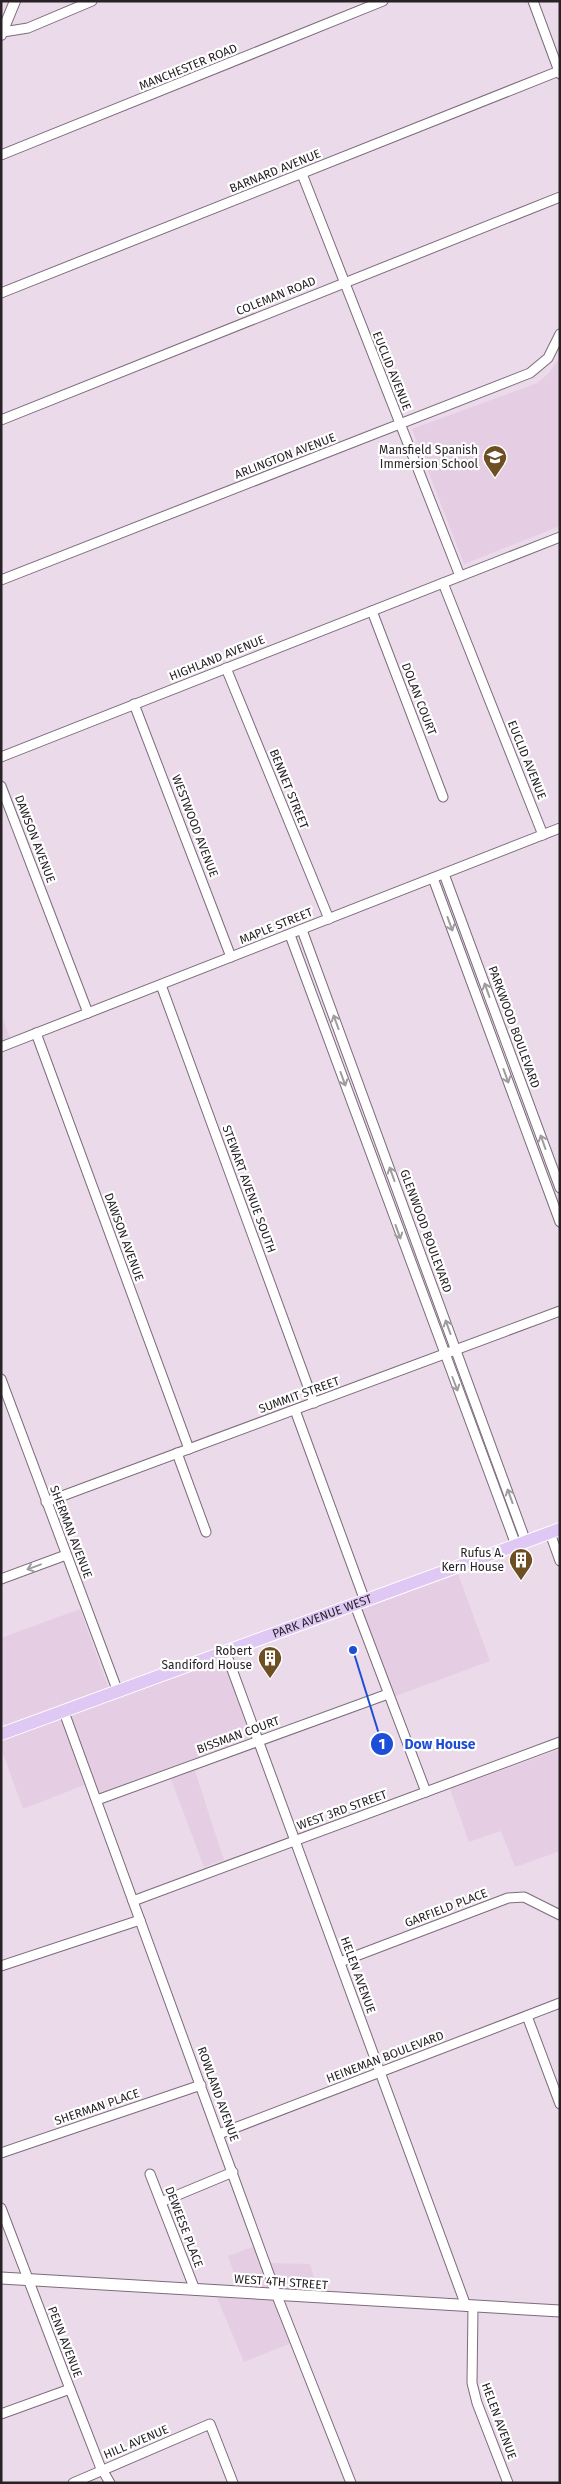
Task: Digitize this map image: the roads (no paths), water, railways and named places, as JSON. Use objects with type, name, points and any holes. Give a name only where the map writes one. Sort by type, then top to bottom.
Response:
[{"type":"main road","name":"PARK AVENUE WEST","points":[[1,1734],[555,1531]]},
{"type":"main road","name":"WEST 4TH STREET","points":[[1,2278],[560,2312]]},
{"type":"street","points":[[2,34],[15,1]]},
{"type":"street","points":[[2,34],[28,28],[92,1]]},
{"type":"street","name":"MANCHESTER ROAD","points":[[1,156],[383,1]]},
{"type":"street","points":[[533,1],[559,72]]},
{"type":"street","name":"BARNARD AVENUE","points":[[1,293],[559,72]]},
{"type":"street","name":"EUCLID AVENUE","points":[[302,174],[343,283],[460,576]]},
{"type":"street","name":"COLEMAN ROAD","points":[[1,420],[560,197]]},
{"type":"street","name":"ARLINGTON AVENUE","points":[[1,580],[537,369],[548,358],[560,334]]},
{"type":"street","points":[[460,576],[560,537]]},
{"type":"street","name":"HIGHLAND AVENUE","points":[[1,757],[460,576]]},
{"type":"street","name":"EUCLID AVENUE","points":[[443,583],[543,835]]},
{"type":"street","name":"DOLAN COURT","points":[[372,611],[443,797]]},
{"type":"street","name":"BENNET STREET","points":[[226,668],[329,919]]},
{"type":"street","name":"WESTWOOD AVENUE","points":[[134,704],[231,958]]},
{"type":"street","name":"DAWSON AVENUE","points":[[1,786],[88,1013]]},
{"type":"street","name":"MAPLE STREET","points":[[1,1047],[560,828]]},
{"type":"street","name":"PARKWOOD BOULEVARD","points":[[444,874],[560,1188]]},
{"type":"street","points":[[433,878],[560,1222]]},
{"type":"street","name":"GLENWOOD BOULEVARD","points":[[302,930],[456,1350],[521,1544]]},
{"type":"street","name":"GLENWOOD BOULEVARD","points":[[290,935],[444,1355],[521,1544]]},
{"type":"street","name":"STEWART AVENUE SOUTH","points":[[161,985],[314,1403]]},
{"type":"street","name":"DAWSON AVENUE","points":[[36,1033],[189,1449]]},
{"type":"street","name":"SUMMIT STREET","points":[[46,1502],[560,1312]]},
{"type":"street","name":"SHERMAN AVENUE","points":[[1,1379],[118,1692]]},
{"type":"street","points":[[295,1410],[360,1603],[388,1694],[426,1792]]},
{"type":"street","points":[[178,1454],[206,1532]]},
{"type":"street","points":[[555,1531],[560,1561]]},
{"type":"street","points":[[1,1579],[66,1555]]},
{"type":"street","name":"HELEN AVENUE","points":[[226,1652],[380,2072],[470,2307],[473,2389],[508,2483]]},
{"type":"street","name":"BISSMAN COURT","points":[[96,1800],[388,1694]]},
{"type":"street","name":"ROWLAND AVENUE","points":[[64,1712],[277,2296],[351,2483]]},
{"type":"street","name":"WEST 3RD STREET","points":[[133,1901],[560,1742]]},
{"type":"street","name":"GARFIELD PLACE","points":[[340,1962],[508,1898],[524,1897],[560,1916]]},
{"type":"street","points":[[1,1966],[140,1920]]},
{"type":"street","name":"HEINEMAN BOULEVARD","points":[[219,2134],[560,2003]]},
{"type":"street","points":[[527,2016],[560,2104]]},
{"type":"street","name":"SHERMAN PLACE","points":[[1,2153],[201,2085]]},
{"type":"street","points":[[161,2202],[233,2172]]},
{"type":"street","name":"DEWEESE PLACE","points":[[150,2174],[196,2290]]},
{"type":"street","name":"PENN AVENUE","points":[[1,2208],[70,2389],[110,2483]]},
{"type":"street","points":[[1,2414],[70,2389]]},
{"type":"street","name":"HILL AVENUE","points":[[73,2483],[210,2424],[233,2483]]},
{"type":"place","name":"Mansfield Spanish Immersion School","points":[[495,478]]},
{"type":"place","name":"Rufus A. Kern House","points":[[521,1581]]},
{"type":"place","name":"Dow House","points":[[353,1650]]},
{"type":"place","name":"Robert Sandiford House","points":[[270,1679]]}]
